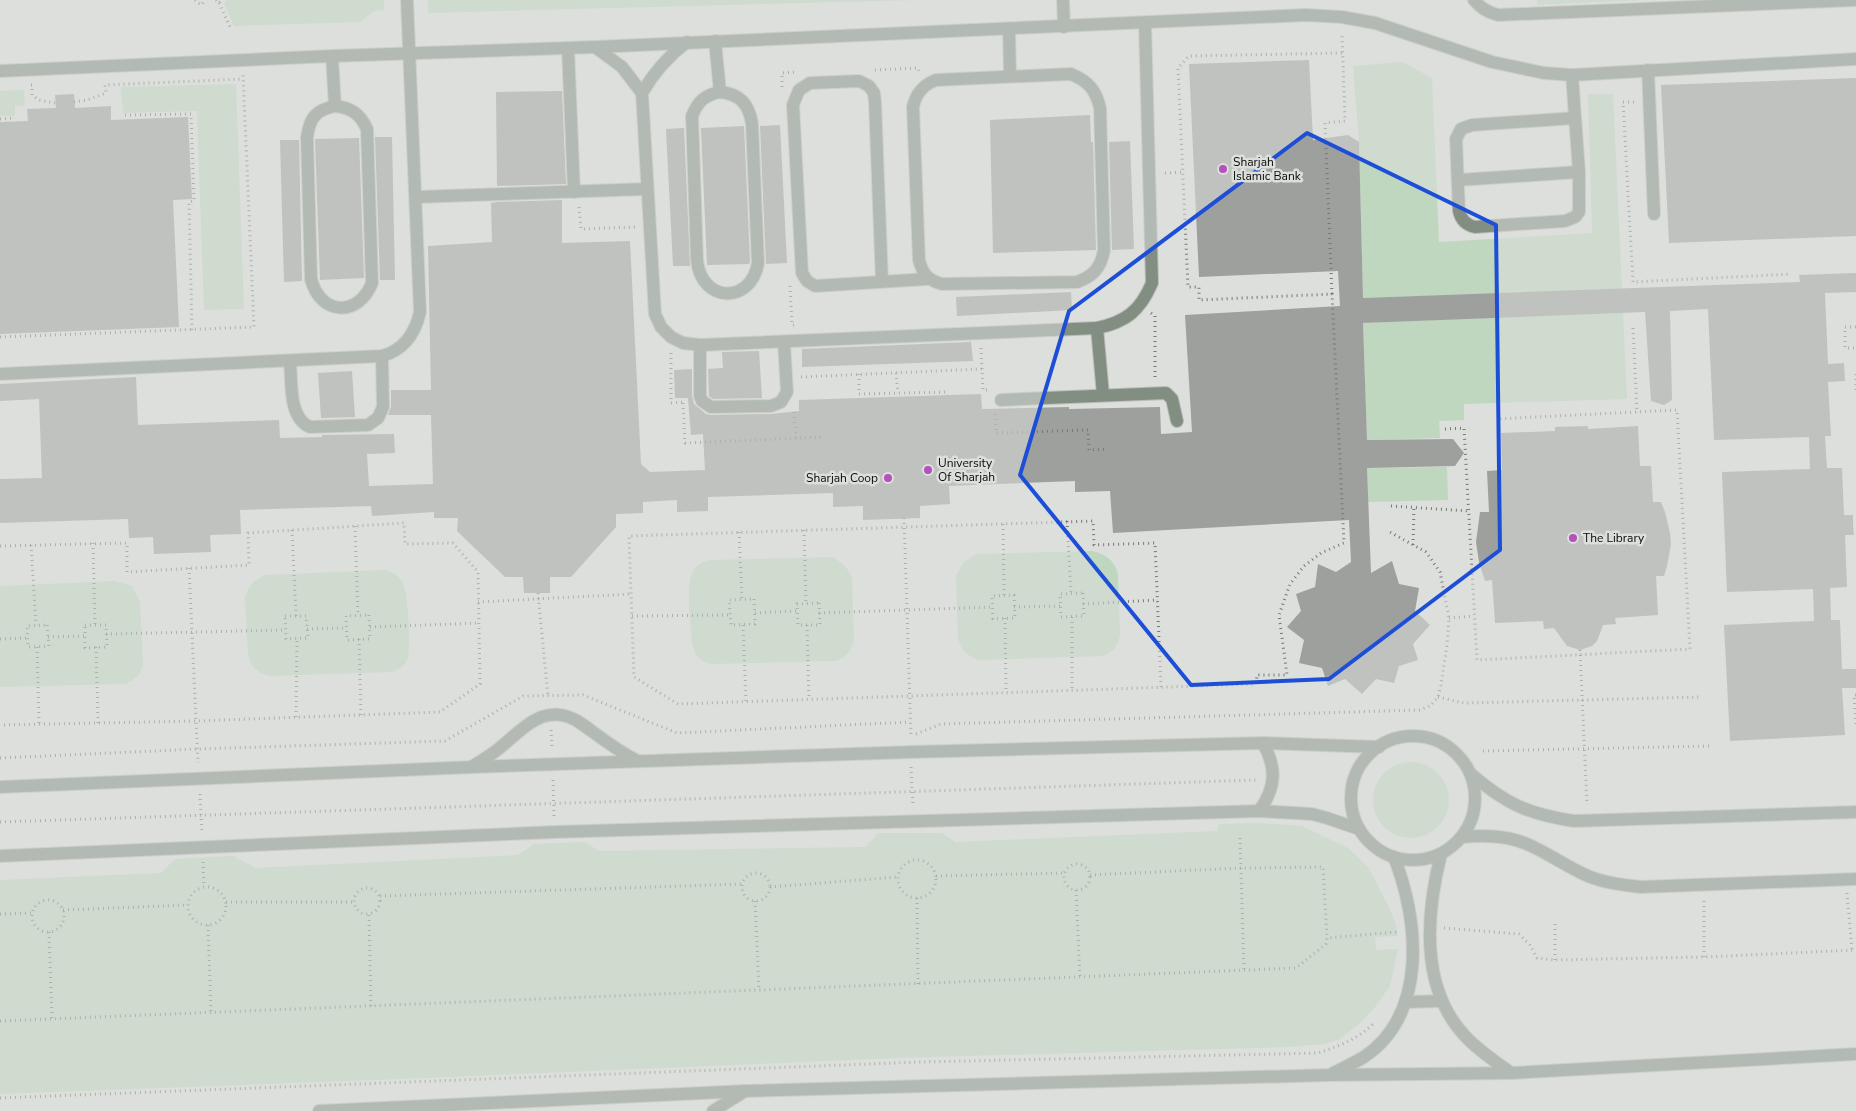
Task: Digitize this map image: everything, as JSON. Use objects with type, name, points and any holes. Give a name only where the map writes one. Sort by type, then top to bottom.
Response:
[{"type":"street","points":[[0,374],[382,356],[390,354],[406,342],[418,323],[420,312],[407,0]]},
{"type":"street","points":[[1063,0],[1064,27]]},
{"type":"street","points":[[1474,0],[1488,12],[1498,14],[1856,0]]},
{"type":"street","points":[[0,71],[1064,27],[1306,15],[1342,17],[1384,26],[1492,62],[1544,73],[1572,75],[1856,60]]},
{"type":"street","points":[[687,42],[661,65],[650,78],[642,94],[655,314],[661,327],[670,337],[683,343],[700,345],[784,343],[1097,328],[1112,325],[1125,319],[1141,304],[1152,283],[1145,23]]},
{"type":"street","points":[[1009,29],[1010,76]]},
{"type":"street","points":[[715,41],[720,92]]},
{"type":"street","points":[[595,47],[622,67],[642,94]]},
{"type":"street","points":[[568,48],[576,192]]},
{"type":"street","points":[[332,56],[336,106]]},
{"type":"street","points":[[1648,70],[1654,214]]},
{"type":"street","points":[[882,282],[876,102],[874,93],[869,86],[859,81],[810,83],[799,90],[793,105],[802,273],[807,281],[815,286],[842,284],[882,282],[927,279],[942,284],[1077,282],[1092,275],[1102,261],[1104,250],[1100,108],[1097,96],[1091,86],[1082,78],[1071,74],[936,80],[925,85],[915,97],[913,106],[919,260],[922,271],[927,279]]},
{"type":"street","points":[[1572,75],[1579,172],[1579,212],[1570,220],[1470,226],[1466,224],[1460,216],[1458,180],[1456,139],[1461,129],[1472,125],[1575,118]]},
{"type":"street","points":[[720,92],[730,93],[746,105],[752,124],[758,263],[756,274],[751,283],[742,290],[732,294],[721,293],[711,289],[703,281],[698,271],[697,260],[692,116],[696,106],[702,99],[720,92]]},
{"type":"street","points":[[336,106],[346,107],[355,112],[363,120],[367,129],[372,283],[368,293],[361,301],[351,307],[340,308],[329,305],[320,298],[314,289],[312,279],[307,137],[308,126],[314,115],[324,108],[336,106]]},
{"type":"street","points":[[1458,180],[1579,172]]},
{"type":"street","points":[[416,197],[647,189]]},
{"type":"street","points":[[1097,328],[1103,395]]},
{"type":"street","points":[[700,345],[700,396],[702,401],[711,407],[771,406],[785,398],[784,343]]},
{"type":"street","points":[[290,360],[295,412],[300,422],[310,427],[368,425],[378,418],[383,407],[382,356]]},
{"type":"street","points":[[1001,400],[1166,393],[1172,399],[1177,421]]},
{"type":"street","points":[[473,766],[499,749],[532,720],[544,716],[557,715],[570,717],[581,723],[602,740],[638,761]]},
{"type":"street","points":[[1471,774],[1476,796],[1473,818],[1462,837],[1449,850],[1426,859],[1410,860],[1394,857],[1374,847],[1360,829],[1353,812],[1352,793],[1356,775],[1365,759],[1379,747],[1395,739],[1413,736],[1431,739],[1448,747],[1461,759],[1471,774],[1493,793],[1518,807],[1544,817],[1574,822],[1856,812]]},
{"type":"street","points":[[1259,811],[1266,802],[1273,779],[1273,766],[1270,754],[1263,743]]},
{"type":"street","points":[[0,787],[473,766],[911,752],[1263,743],[1379,747]]},
{"type":"street","points":[[0,856],[565,832],[1259,811],[1312,814],[1360,829]]},
{"type":"street","points":[[1462,837],[1483,835],[1505,838],[1526,844],[1591,877],[1616,884],[1641,887],[1851,880]]},
{"type":"street","points":[[1441,854],[1432,898],[1430,923],[1432,964],[1441,1000],[1453,1022],[1466,1038],[1511,1073]]},
{"type":"street","points":[[1330,1075],[1364,1057],[1381,1042],[1395,1025],[1406,1002],[1412,978],[1411,925],[1408,898],[1394,857]]},
{"type":"street","points":[[1411,925],[1430,923]]},
{"type":"street","points":[[1406,1002],[1441,1000]]},
{"type":"street","points":[[319,1111],[745,1091],[1330,1075],[1511,1073],[1856,1054]]},
{"type":"street","points":[[713,1111],[745,1091]]},
{"type":"path","points":[[195,0],[201,6],[206,0]]},
{"type":"path","points":[[219,1],[230,27]]},
{"type":"path","points":[[1161,687],[1155,543],[1094,545],[1093,521],[629,536],[634,676],[678,704],[1256,684],[1257,675],[1287,675],[1279,615],[1290,584],[1304,566],[1321,553],[1344,543],[1325,123],[1344,121],[1342,17]]},
{"type":"path","points":[[1332,294],[1200,300],[1199,287],[1188,286],[1178,68],[1189,56],[1343,53]]},
{"type":"path","points":[[0,337],[254,327],[242,60]]},
{"type":"path","points":[[870,70],[918,68],[925,85]]},
{"type":"path","points":[[782,92],[782,73],[801,72]]},
{"type":"path","points":[[74,102],[87,100],[106,93],[105,85],[243,79]]},
{"type":"path","points":[[24,86],[32,85],[32,95],[39,100],[56,103]]},
{"type":"path","points":[[125,115],[191,114],[194,201],[189,202],[192,330]]},
{"type":"path","points":[[0,119],[15,118]]},
{"type":"path","points":[[576,192],[580,229],[650,226]]},
{"type":"path","points":[[790,276],[792,325],[802,324]]},
{"type":"path","points":[[1141,304],[1155,316],[1156,393]]},
{"type":"path","points":[[1856,327],[1845,327],[1845,348],[1856,348]]},
{"type":"path","points":[[1633,328],[1637,413]]},
{"type":"path","points":[[670,337],[670,403],[702,401]]},
{"type":"path","points":[[786,378],[982,369]]},
{"type":"path","points":[[896,372],[898,393]]},
{"type":"path","points":[[859,374],[859,394],[947,392]]},
{"type":"path","points":[[1856,374],[1856,390]]},
{"type":"path","points":[[785,398],[794,405],[796,438]]},
{"type":"path","points":[[683,402],[685,443],[824,437]]},
{"type":"path","points":[[1445,429],[1464,428],[1477,660],[1690,649],[1677,410],[1497,419]]},
{"type":"path","points":[[1391,506],[1469,511]]},
{"type":"path","points":[[1413,545],[1414,507]]},
{"type":"path","points":[[904,518],[913,821]]},
{"type":"path","points":[[1067,521],[1071,593]]},
{"type":"path","points":[[0,546],[127,543],[127,572],[249,565],[248,533],[404,523],[406,544],[453,543],[478,572],[480,684],[440,712],[196,721],[0,725]]},
{"type":"path","points":[[1003,524],[1004,596]]},
{"type":"path","points":[[354,526],[358,616]]},
{"type":"path","points":[[292,530],[296,616]]},
{"type":"path","points":[[804,530],[806,603]]},
{"type":"path","points":[[911,736],[941,724],[1420,710],[1430,706],[1438,696],[1447,645],[1449,618],[1440,572],[1426,552],[1388,531]]},
{"type":"path","points":[[739,532],[742,599]]},
{"type":"path","points":[[93,543],[95,625]]},
{"type":"path","points":[[31,546],[36,626]]},
{"type":"path","points":[[189,568],[204,886]]},
{"type":"path","points":[[538,593],[548,696]]},
{"type":"path","points":[[1071,593],[1082,593],[1084,616],[1061,617],[1060,594],[1071,593]]},
{"type":"path","points":[[478,602],[631,594]]},
{"type":"path","points":[[992,596],[1014,596],[1015,618],[993,619],[993,607],[992,596]]},
{"type":"path","points":[[742,599],[754,599],[755,624],[731,625],[730,600],[742,599]]},
{"type":"path","points":[[1083,604],[1158,600]]},
{"type":"path","points":[[819,603],[820,625],[798,626],[797,611],[797,604],[819,603]]},
{"type":"path","points":[[1014,608],[1061,606]]},
{"type":"path","points":[[819,613],[993,607]]},
{"type":"path","points":[[755,614],[797,611]]},
{"type":"path","points":[[369,615],[370,639],[347,640],[346,616],[358,616],[369,615]]},
{"type":"path","points":[[632,616],[730,615]]},
{"type":"path","points":[[285,616],[296,616],[306,616],[308,638],[286,639],[285,616]]},
{"type":"path","points":[[1449,618],[1474,616]]},
{"type":"path","points":[[1072,617],[1072,690]]},
{"type":"path","points":[[1005,618],[1006,692]]},
{"type":"path","points":[[370,627],[479,623]]},
{"type":"path","points":[[106,624],[107,647],[85,648],[84,625],[95,625],[106,624]]},
{"type":"path","points":[[48,625],[49,646],[28,647],[27,626],[36,626],[48,625]]},
{"type":"path","points":[[743,625],[746,701]]},
{"type":"path","points":[[807,625],[809,698]]},
{"type":"path","points":[[307,629],[347,628]]},
{"type":"path","points":[[106,634],[286,630]]},
{"type":"path","points":[[48,637],[85,636]]},
{"type":"path","points":[[0,639],[27,638]]},
{"type":"path","points":[[296,717],[297,638]]},
{"type":"path","points":[[359,639],[361,715]]},
{"type":"path","points":[[37,647],[39,724]]},
{"type":"path","points":[[96,647],[98,723]]},
{"type":"path","points":[[1580,650],[1588,821]]},
{"type":"path","points":[[0,758],[445,741],[523,696],[583,695],[678,733],[910,722]]},
{"type":"path","points":[[1856,695],[1854,695],[1856,726]]},
{"type":"path","points":[[1438,696],[1464,703],[1701,698]]},
{"type":"path","points":[[1483,751],[1709,746]]},
{"type":"path","points":[[0,822],[1273,779]]},
{"type":"path","points":[[1240,838],[1244,972]]},
{"type":"path","points":[[916,859],[929,864],[936,876],[934,889],[930,894],[917,898],[907,896],[902,892],[899,888],[897,877],[903,864],[909,860],[916,859]]},
{"type":"path","points":[[1077,864],[1086,867],[1090,875],[1089,883],[1084,888],[1076,890],[1066,885],[1063,879],[1069,866],[1077,864]]},
{"type":"path","points":[[0,1020],[759,989],[1244,972],[1296,968],[1326,944],[1323,868],[1241,868],[1090,875]]},
{"type":"path","points":[[758,873],[768,880],[770,887],[766,898],[761,901],[747,898],[742,892],[742,884],[746,878],[758,873]]},
{"type":"path","points":[[936,876],[1064,874]]},
{"type":"path","points":[[770,887],[897,877]]},
{"type":"path","points":[[1430,923],[1519,934],[1530,945],[1537,958],[1555,960],[1704,957],[1854,950],[1851,880]]},
{"type":"path","points":[[380,896],[742,884]]},
{"type":"path","points":[[1704,885],[1704,957]]},
{"type":"path","points":[[204,886],[216,888],[221,892],[226,902],[225,913],[219,922],[208,925],[196,922],[188,912],[187,905],[190,895],[204,886]]},
{"type":"path","points":[[362,888],[373,888],[380,896],[380,906],[374,913],[358,912],[354,902],[355,896],[362,888]]},
{"type":"path","points":[[1076,890],[1080,978]]},
{"type":"path","points":[[917,898],[918,984]]},
{"type":"path","points":[[46,900],[59,904],[62,910],[63,922],[60,927],[49,932],[38,929],[32,919],[34,907],[46,900]]},
{"type":"path","points":[[755,901],[759,989]]},
{"type":"path","points":[[226,902],[354,902]]},
{"type":"path","points":[[62,910],[187,905]]},
{"type":"path","points":[[0,914],[32,913]]},
{"type":"path","points":[[369,914],[371,1006]]},
{"type":"path","points":[[1555,920],[1555,960]]},
{"type":"path","points":[[208,925],[211,1011]]},
{"type":"path","points":[[1326,938],[1411,925]]},
{"type":"path","points":[[49,932],[52,1018]]},
{"type":"path","points":[[0,1098],[920,1062],[1318,1053],[1342,1045],[1364,1033],[1378,1019]]},
{"type":"highlighted area","points":[[1307,133],[1496,225],[1500,550],[1329,679],[1191,685],[1020,475],[1069,311]]},
{"type":"green space","points":[[227,0],[384,0],[384,10],[374,11],[360,22],[234,26],[224,3]]},
{"type":"green space","points":[[428,0],[917,0],[428,13]]},
{"type":"green space","points":[[1537,0],[1645,0],[1537,5]]},
{"type":"green space","points":[[1402,62],[1432,78],[1439,242],[1592,233],[1588,94],[1613,94],[1622,289],[1363,298],[1359,142],[1353,66]]},
{"type":"green space","points":[[236,84],[244,309],[204,310],[197,111],[123,113],[121,87]]},
{"type":"green space","points":[[24,90],[25,105],[15,106],[15,116],[0,116],[0,91]]},
{"type":"green space","points":[[1623,312],[1627,399],[1464,404],[1464,420],[1439,421],[1440,438],[1367,440],[1363,323]]},
{"type":"green space","points":[[1447,467],[1448,500],[1368,502],[1367,468]]},
{"type":"green space","points":[[1092,551],[1109,558],[1118,574],[1120,635],[1118,642],[1110,653],[1103,656],[979,660],[971,657],[963,649],[958,639],[956,576],[963,563],[976,554]]},
{"type":"green space","points":[[833,557],[849,571],[852,578],[854,640],[850,650],[843,658],[836,661],[712,664],[704,662],[696,654],[692,643],[689,587],[692,573],[699,564],[710,560]]},
{"type":"green space","points":[[386,570],[395,574],[402,581],[406,596],[409,620],[409,645],[407,660],[401,668],[392,672],[269,676],[261,673],[253,666],[248,655],[245,598],[252,584],[258,579],[265,575]]},
{"type":"green space","points":[[115,581],[132,586],[140,602],[143,665],[137,677],[125,684],[0,687],[0,586]]},
{"type":"green space","points":[[1411,762],[1426,765],[1438,773],[1446,785],[1449,800],[1446,815],[1438,827],[1426,835],[1411,838],[1396,835],[1384,827],[1376,815],[1373,800],[1376,785],[1384,773],[1396,765]]},
{"type":"green space","points":[[1259,823],[1302,826],[1348,848],[1368,867],[1396,925],[1398,936],[1375,937],[1376,950],[1398,949],[1390,986],[1375,1007],[1359,1024],[1340,1039],[1325,1044],[1286,1047],[897,1058],[0,1094],[0,880],[161,873],[175,859],[233,856],[256,868],[518,855],[534,844],[584,842],[600,851],[866,847],[878,833],[942,833],[955,842],[1217,831],[1219,824]]},
{"type":"building","points":[[1309,60],[1313,140],[1348,135],[1359,142],[1363,298],[1800,282],[1799,275],[1856,273],[1856,292],[1825,293],[1828,364],[1844,363],[1845,381],[1828,382],[1831,436],[1825,436],[1827,468],[1842,468],[1844,515],[1853,515],[1854,535],[1845,535],[1847,587],[1830,588],[1831,620],[1840,620],[1842,669],[1856,669],[1856,688],[1842,688],[1845,735],[1730,741],[1724,625],[1814,621],[1813,589],[1727,592],[1722,472],[1810,469],[1809,437],[1714,440],[1708,309],[1670,311],[1672,400],[1664,405],[1651,401],[1645,312],[1363,323],[1367,440],[1453,439],[1464,453],[1455,466],[1367,468],[1371,573],[1392,561],[1399,584],[1419,588],[1415,611],[1430,625],[1413,644],[1418,660],[1399,666],[1394,683],[1376,679],[1362,694],[1345,679],[1328,686],[1322,668],[1299,663],[1304,640],[1287,627],[1301,611],[1296,594],[1315,587],[1318,564],[1336,572],[1351,562],[1349,520],[1113,533],[1110,491],[1075,492],[1075,481],[949,486],[950,504],[920,506],[920,518],[863,520],[863,506],[833,507],[833,493],[708,497],[708,511],[677,512],[677,500],[643,502],[643,513],[616,514],[616,527],[571,577],[550,577],[550,593],[524,593],[523,577],[505,577],[457,531],[458,518],[434,518],[434,512],[372,516],[371,506],[240,510],[241,534],[210,535],[211,552],[154,554],[153,537],[129,538],[128,519],[0,523],[0,479],[42,478],[39,399],[0,401],[0,384],[136,377],[138,425],[279,420],[280,438],[322,437],[322,435],[394,434],[395,453],[367,454],[369,486],[433,484],[431,415],[388,415],[391,407],[391,390],[431,390],[428,246],[492,242],[491,203],[497,202],[562,200],[562,243],[630,241],[641,464],[650,472],[705,470],[703,434],[691,435],[688,398],[675,398],[674,370],[692,369],[692,396],[694,404],[706,414],[711,415],[771,414],[799,411],[799,400],[981,394],[982,409],[1160,407],[1161,434],[1192,432],[1185,315],[1340,306],[1338,271],[1199,277],[1189,64]]},
{"type":"building","points":[[1856,78],[1856,236],[1669,243],[1661,85]]},
{"type":"building","points":[[562,91],[566,184],[497,186],[496,92]]},
{"type":"building","points":[[74,94],[75,108],[111,106],[111,120],[188,117],[192,199],[173,200],[179,327],[0,334],[0,122],[28,121],[27,109],[56,108],[55,95]]},
{"type":"building","points":[[1090,115],[1091,142],[1093,142],[1096,250],[993,253],[990,120]]},
{"type":"building","points":[[780,125],[787,263],[766,264],[760,126]]},
{"type":"building","points":[[744,126],[750,262],[749,264],[707,265],[701,128]]},
{"type":"building","points":[[684,128],[690,266],[673,266],[666,129]]},
{"type":"building","points":[[375,137],[392,137],[395,280],[380,280]]},
{"type":"building","points":[[359,138],[364,278],[320,280],[315,139]]},
{"type":"building","points":[[280,140],[299,140],[302,281],[284,282]]},
{"type":"building","points":[[1130,141],[1134,249],[1112,250],[1109,142]]},
{"type":"building","points":[[1071,292],[1072,310],[957,316],[956,297]]},
{"type":"building","points":[[971,342],[973,361],[802,367],[802,349]]},
{"type":"building","points":[[759,351],[762,398],[713,399],[709,396],[708,369],[723,368],[722,352]]},
{"type":"building","points":[[352,371],[355,417],[321,418],[318,373]]},
{"type":"building","name":"The Library","points":[[1588,426],[1588,429],[1638,426],[1640,466],[1651,466],[1653,502],[1661,502],[1670,533],[1671,544],[1664,576],[1656,576],[1658,615],[1615,618],[1616,624],[1603,625],[1597,641],[1592,646],[1580,650],[1567,646],[1554,628],[1544,629],[1543,621],[1495,623],[1492,580],[1485,581],[1479,562],[1476,542],[1480,512],[1489,512],[1487,471],[1502,470],[1501,433],[1555,431],[1555,427]]},
{"type":"place","name":"Sharjah Islamic Bank","points":[[1223,169]]},
{"type":"place","name":"University Of Sharjah","points":[[928,470]]},
{"type":"place","name":"Sharjah Coop","points":[[888,478]]},
{"type":"place","name":"The Library","points":[[1573,538]]}]
